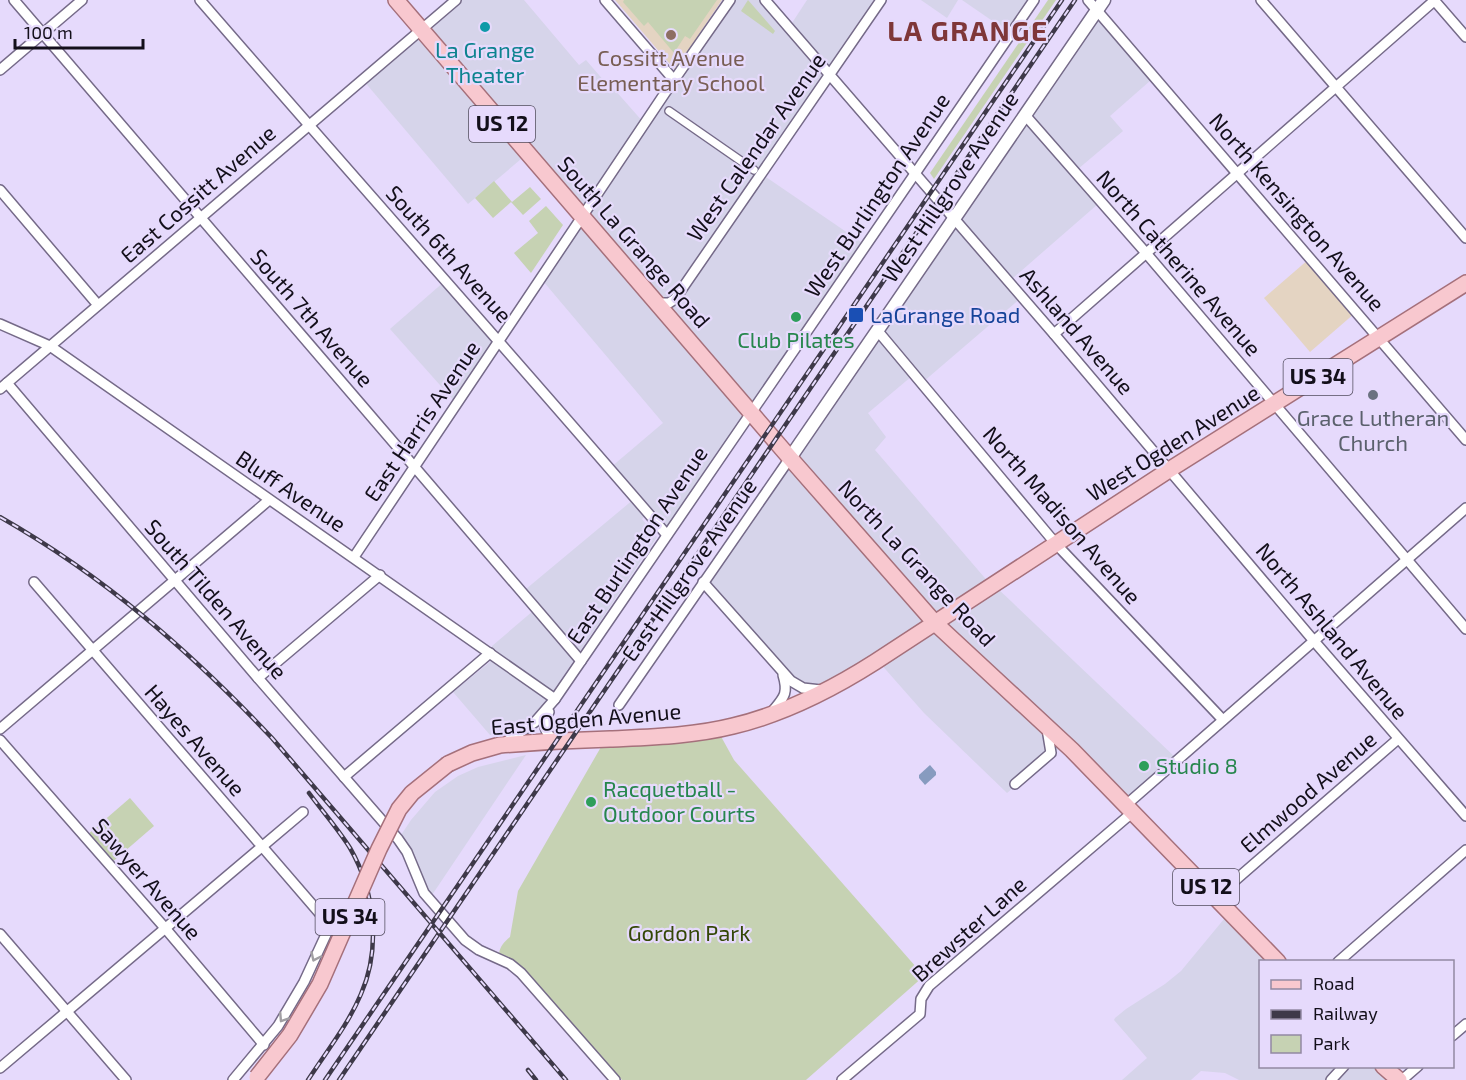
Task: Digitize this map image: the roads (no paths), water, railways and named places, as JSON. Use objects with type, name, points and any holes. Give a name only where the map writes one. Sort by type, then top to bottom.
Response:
[{"type":"main road","name":"South La Grange Road","points":[[396,0],[790,458]]},
{"type":"main road","name":"West Ogden Avenue","points":[[935,622],[1169,470],[1466,283]]},
{"type":"main road","name":"North La Grange Road","points":[[790,458],[935,622],[1044,723]]},
{"type":"main road","name":"East Ogden Avenue","points":[[254,1080],[290,1035],[307,1009],[329,966],[379,849],[399,809],[426,781],[448,764],[472,753],[500,745],[675,735],[732,727],[769,715],[847,680],[935,622]]},
{"type":"main road","name":"US 12","points":[[1044,723],[1276,960]]},
{"type":"main road","points":[[1386,1068],[1401,1080]]},
{"type":"street","name":"South 7th Avenue","points":[[14,0],[581,661]]},
{"type":"street","points":[[0,70],[82,0]]},
{"type":"street","name":"South 6th Avenue","points":[[200,0],[667,535]]},
{"type":"street","name":"East Cossitt Avenue","points":[[3,386],[456,0]]},
{"type":"street","points":[[604,0],[674,80]]},
{"type":"street","name":"East Harris Avenue","points":[[354,557],[730,0]]},
{"type":"street","name":"Ashland Avenue","points":[[765,0],[1169,470]]},
{"type":"street","name":"West Calendar Avenue","points":[[656,303],[669,303],[675,299],[881,0]]},
{"type":"street","name":"West Burlington Avenue","points":[[751,412],[1034,0]]},
{"type":"street","name":"North Kensington Avenue","points":[[1088,0],[1466,440]]},
{"type":"street","name":"West Hillgrove Avenue","points":[[790,458],[1104,0]]},
{"type":"street","points":[[1261,0],[1466,238]]},
{"type":"street","points":[[1054,334],[1435,0],[1466,37]]},
{"type":"street","points":[[669,111],[754,170]]},
{"type":"street","name":"North Catherine Avenue","points":[[1025,115],[1146,253],[1466,629]]},
{"type":"street","points":[[0,190],[98,305]]},
{"type":"street","name":"Bluff Avenue","points":[[0,324],[50,346],[555,699]]},
{"type":"street","name":"North Madison Avenue","points":[[877,330],[1056,544],[1223,720]]},
{"type":"street","name":"South Tilden Avenue","points":[[3,386],[398,839],[407,852],[421,887],[437,908],[470,945],[510,964],[521,972],[615,1080]]},
{"type":"street","name":"East Burlington Avenue","points":[[556,741],[547,735],[544,727],[545,718],[555,699],[751,412]]},
{"type":"street","name":"East Hillgrove Avenue","points":[[620,705],[790,458]]},
{"type":"street","name":"North Ashland Avenue","points":[[1169,470],[1466,816]]},
{"type":"street","points":[[0,729],[269,500]]},
{"type":"street","name":"Brewster Lane","points":[[842,1080],[920,1014],[921,999],[929,986],[1129,808],[1223,720],[1466,508]]},
{"type":"street","points":[[258,678],[380,575]]},
{"type":"street","name":"Hayes Avenue","points":[[34,582],[328,922],[329,928],[300,990],[264,1045]]},
{"type":"street","points":[[703,582],[782,673],[801,687],[826,690]]},
{"type":"street","points":[[344,777],[489,652]]},
{"type":"street","points":[[769,715],[785,695],[782,673]]},
{"type":"street","name":"East Burlington Avenue","points":[[500,745],[535,722],[555,699]]},
{"type":"street","points":[[1015,784],[1052,753],[1044,723]]},
{"type":"street","name":"Elmwood Avenue","points":[[1216,897],[1398,739]]},
{"type":"street","name":"Sawyer Avenue","points":[[0,740],[264,1045]]},
{"type":"street","points":[[0,1068],[303,812]]},
{"type":"street","points":[[1340,960],[1466,850]]},
{"type":"street","points":[[0,934],[126,1080]]},
{"type":"street","points":[[1454,1034],[1466,1024]]},
{"type":"street","points":[[233,1080],[264,1045]]},
{"type":"street","points":[[1331,1080],[1342,1068]]},
{"type":"street","points":[[1401,1080],[1416,1068]]},
{"type":"water","points":[[930,765],[936,775],[925,785],[919,775]]},
{"type":"railway","points":[[325,1080],[1062,0]]},
{"type":"railway","points":[[339,1080],[1075,0]]},
{"type":"railway","points":[[0,517],[75,564],[110,590],[177,645],[241,706],[272,738],[566,1080]]},
{"type":"railway","points":[[308,1080],[356,1005],[367,977],[373,939],[370,901],[358,865],[350,848],[309,793]]},
{"type":"railway","points":[[528,1070],[536,1080]]},
{"type":"place","name":"La Grange Theater","points":[[485,27]]},
{"type":"place","name":"Cossitt Avenue Elementary School","points":[[671,35]]},
{"type":"place","name":"LaGrange Road","points":[[856,315]]},
{"type":"place","name":"Club Pilates","points":[[796,317]]},
{"type":"place","name":"Grace Lutheran Church","points":[[1373,395]]},
{"type":"place","name":"Studio 8","points":[[1144,766]]},
{"type":"place","name":"Racquetball - Outdoor Courts","points":[[591,802]]},
{"type":"district","name":"LA GRANGE","points":[[968,31]]},
{"type":"park label","name":"Gordon Park","points":[[689,933]]}]
